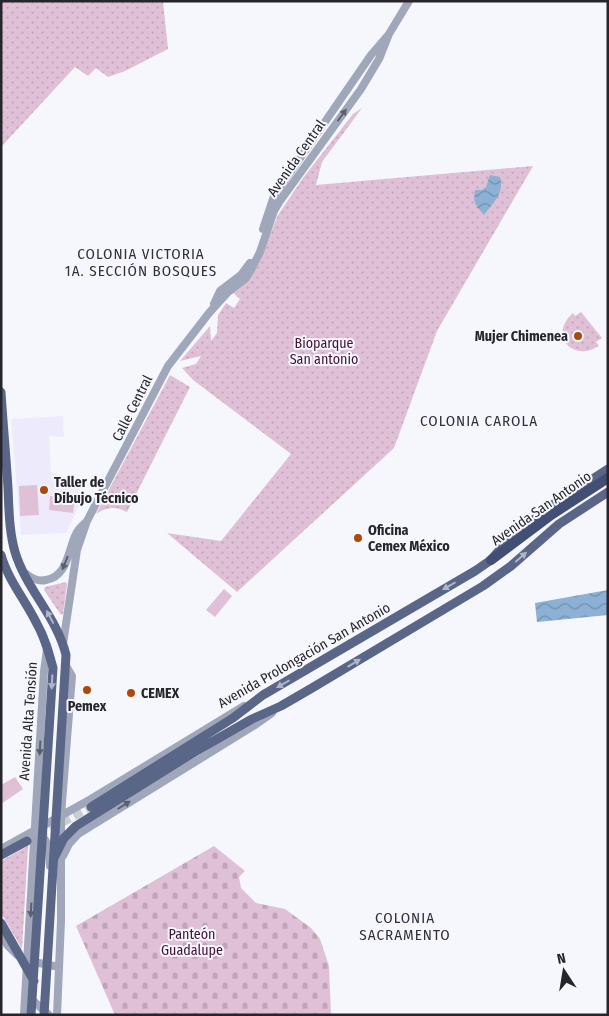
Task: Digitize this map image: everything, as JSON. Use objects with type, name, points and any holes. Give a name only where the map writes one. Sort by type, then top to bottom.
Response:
[{"type":"highway","name":"Avenida San Antonio","points":[[491,560],[551,515],[608,478]]},
{"type":"main road","points":[[1,392],[10,525],[16,553],[25,574],[50,616],[66,655],[61,719],[58,858],[44,1015]]},
{"type":"main road","name":"Avenida Prolongación San Antonio","points":[[91,803],[233,718],[263,695],[491,560],[509,539],[555,503],[608,468]]},
{"type":"main road","points":[[58,858],[64,838],[76,826],[198,750],[252,719],[281,706],[483,586],[511,566],[559,524],[608,492]]},
{"type":"main road","points":[[1,555],[47,647]]},
{"type":"main road","name":"Avenida Alta Tensión","points":[[31,1015],[50,717],[52,668],[47,647]]},
{"type":"main road","points":[[1,855],[27,841]]},
{"type":"main road","points":[[1,923],[34,981]]},
{"type":"street","name":"Avenida Central","points":[[209,313],[228,292],[246,278],[260,252],[274,211],[361,89],[380,58],[388,34],[409,1]]},
{"type":"street","name":"Calle Central","points":[[63,644],[77,550],[88,521],[168,366],[209,313]]},
{"type":"street","name":"Calle Central","points":[[25,574],[33,579],[42,581],[52,579],[59,574],[64,567],[76,531],[88,521]]},
{"type":"street","name":"Avenida Alta Tensión","points":[[24,1015],[47,647]]},
{"type":"street","points":[[57,1015],[61,926],[58,858],[72,676],[65,662]]},
{"type":"street","points":[[58,858],[78,834],[254,725],[281,706]]},
{"type":"street","points":[[91,803],[89,806],[91,813],[102,819]]},
{"type":"street","points":[[1,849],[61,816],[91,803]]},
{"type":"street","points":[[35,830],[47,841],[49,847],[50,881],[61,899]]},
{"type":"street","points":[[30,927],[38,932],[46,933],[61,926]]},
{"type":"street","points":[[1,935],[8,946],[19,957],[28,961],[59,967]]},
{"type":"street","points":[[26,994],[49,1015]]},
{"type":"shaded area","points":[[63,416],[64,437],[49,436],[51,472],[79,481],[82,500],[66,533],[21,535],[11,419]]},
{"type":"green space","points":[[1,1],[163,1],[168,49],[125,71],[108,77],[96,68],[88,76],[75,67],[1,147]]},
{"type":"green space","name":"Bioparque San antonio","points":[[362,108],[322,162],[316,185],[533,166],[437,331],[394,448],[237,592],[167,533],[221,541],[291,454],[193,380],[182,368],[196,364],[201,356],[180,361],[210,326],[211,341],[217,333],[218,315],[226,303],[234,308],[240,299],[232,292],[249,280],[257,267],[278,215],[303,178],[353,114]]},
{"type":"green space","points":[[581,312],[602,338],[596,342],[599,346],[580,351],[572,349],[566,344],[563,338],[563,330],[566,321],[573,313],[575,316]]},
{"type":"green space","points":[[170,375],[190,387],[127,512],[111,508],[96,514]]},
{"type":"green space","points":[[37,485],[39,515],[20,516],[19,486]]},
{"type":"green space","points":[[50,496],[75,499],[73,513],[49,510]]},
{"type":"green space","points":[[66,582],[63,614],[61,615],[44,590],[45,587]]},
{"type":"green space","points":[[224,589],[232,596],[215,617],[206,610]]},
{"type":"green space","points":[[15,777],[23,789],[1,804],[1,785]]},
{"type":"green space","points":[[28,846],[22,949],[1,913],[1,861]]},
{"type":"green space","name":"Panteón Guadalupe","points":[[214,846],[245,871],[239,877],[241,888],[256,903],[285,909],[311,928],[320,939],[329,966],[331,1015],[115,1015],[76,926]]},
{"type":"water","points":[[490,175],[500,177],[501,188],[497,198],[484,215],[475,204],[475,190],[482,190],[486,187]]},
{"type":"water","points":[[608,590],[608,615],[537,622],[535,603]]},
{"type":"tunnel","points":[[38,835],[91,807]]},
{"type":"place","name":"Mujer Chimenea","points":[[578,336]]},
{"type":"place","name":"Taller de Dibujo Técnico","points":[[44,490]]},
{"type":"place","name":"Oficina Cemex México","points":[[358,538]]},
{"type":"place","name":"Pemex","points":[[87,690]]},
{"type":"place","name":"CEMEX","points":[[131,693]]},
{"type":"district","name":"COLONIA VICTORIA 1A. SECCIÓN BOSQUES","points":[[141,262]]},
{"type":"district","name":"COLONIA CAROLA","points":[[479,421]]},
{"type":"district","name":"COLONIA SACRAMENTO","points":[[405,926]]}]
